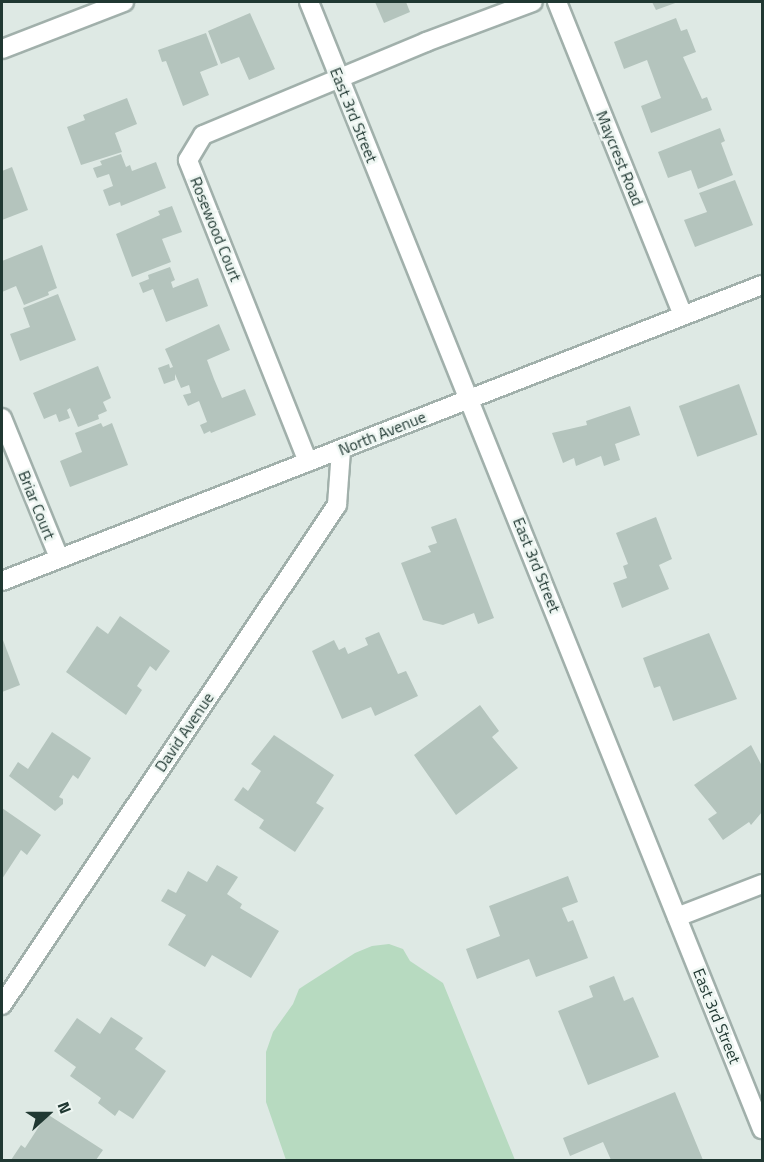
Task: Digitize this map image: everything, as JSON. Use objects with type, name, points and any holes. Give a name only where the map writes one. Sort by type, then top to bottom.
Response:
[{"type":"street","points":[[2,49],[124,2]]},
{"type":"street","name":"East 3rd Street","points":[[309,2],[762,1129]]},
{"type":"street","points":[[339,78],[533,2]]},
{"type":"street","name":"Maycrest Road","points":[[557,2],[683,315]]},
{"type":"street","name":"Rosewood Court","points":[[308,462],[188,160],[203,135],[339,78]]},
{"type":"street","name":"North Avenue","points":[[2,581],[762,285]]},
{"type":"street","name":"Briar Court","points":[[2,418],[59,558]]},
{"type":"street","name":"David Avenue","points":[[2,1005],[337,505],[341,450]]},
{"type":"street","points":[[677,917],[762,884]]},
{"type":"green space","points":[[389,944],[403,949],[410,961],[443,983],[515,1160],[286,1160],[266,1102],[266,1052],[273,1032],[293,1004],[299,989],[355,953],[372,946]]},
{"type":"building","points":[[375,2],[406,2],[410,12],[384,23]]},
{"type":"building","points":[[652,2],[678,2],[656,10]]},
{"type":"building","points":[[250,13],[275,69],[249,80],[239,57],[221,64],[208,31]]},
{"type":"building","points":[[676,18],[681,31],[687,29],[696,52],[683,57],[702,99],[707,97],[712,110],[651,133],[641,106],[661,98],[647,60],[624,69],[614,42]]},
{"type":"building","points":[[206,33],[218,65],[200,72],[209,95],[183,106],[166,61],[162,62],[158,50]]},
{"type":"building","points":[[127,98],[137,124],[115,133],[122,152],[81,165],[67,127],[85,120],[83,115]]},
{"type":"building","points":[[720,128],[725,141],[721,143],[733,175],[698,189],[691,170],[668,178],[658,152]]},
{"type":"building","points":[[121,154],[126,167],[130,165],[132,171],[156,162],[166,188],[121,206],[120,202],[109,206],[103,190],[113,186],[109,174],[97,178],[93,168],[102,165],[100,161]]},
{"type":"building","points":[[12,167],[28,210],[2,220],[2,171]]},
{"type":"building","points":[[735,180],[753,225],[695,247],[684,220],[707,212],[699,193]]},
{"type":"building","points":[[172,206],[182,232],[162,239],[171,262],[132,277],[116,234],[160,215],[158,211]]},
{"type":"building","points":[[42,245],[57,288],[48,292],[49,295],[24,305],[16,286],[2,292],[2,261]]},
{"type":"building","points":[[170,267],[175,280],[171,282],[173,288],[198,278],[208,306],[166,322],[153,289],[143,293],[139,283],[149,279],[148,275]]},
{"type":"building","points":[[58,294],[76,340],[20,361],[10,334],[30,327],[23,308]]},
{"type":"building","points":[[219,324],[230,350],[207,360],[214,379],[222,398],[245,389],[256,415],[204,434],[200,425],[207,422],[199,401],[188,406],[183,395],[191,393],[189,385],[181,388],[175,374],[175,380],[164,384],[158,368],[169,364],[170,368],[173,367],[165,349]]},
{"type":"building","points":[[98,366],[111,398],[103,402],[107,411],[98,415],[99,419],[78,427],[70,408],[67,410],[70,418],[59,422],[56,414],[44,419],[33,393]]},
{"type":"building","points":[[739,384],[757,435],[697,457],[679,406]]},
{"type":"building","points":[[630,406],[640,435],[615,444],[620,460],[604,466],[601,456],[576,466],[574,458],[563,463],[552,433],[587,425],[586,421]]},
{"type":"building","points":[[101,423],[103,427],[112,423],[128,465],[70,487],[60,461],[82,452],[75,433]]},
{"type":"building","points":[[656,517],[672,559],[659,565],[669,589],[622,608],[613,583],[627,578],[623,566],[628,564],[616,533]]},
{"type":"building","points":[[456,518],[494,618],[478,624],[474,613],[443,625],[423,620],[401,563],[431,552],[428,546],[437,543],[431,527]]},
{"type":"building","points":[[120,616],[170,651],[156,671],[150,666],[137,686],[142,690],[126,715],[66,672],[97,626],[108,634]]},
{"type":"building","points":[[379,632],[398,674],[406,671],[418,696],[375,716],[371,707],[342,719],[312,651],[334,640],[339,650],[345,647],[348,654],[368,645],[365,638]]},
{"type":"building","points":[[709,633],[737,699],[673,721],[660,686],[654,688],[643,658]]},
{"type":"building","points":[[2,641],[20,685],[2,692]]},
{"type":"building","points":[[480,705],[499,731],[492,737],[518,768],[456,815],[414,755]]},
{"type":"building","points":[[52,732],[91,758],[78,779],[73,775],[59,797],[63,799],[63,804],[55,811],[9,776],[18,762],[28,769]]},
{"type":"building","points":[[274,735],[334,775],[316,803],[324,808],[295,852],[259,828],[264,820],[234,800],[243,787],[248,791],[261,771],[251,764]]},
{"type":"building","points":[[751,745],[762,766],[762,812],[751,825],[749,822],[723,840],[708,819],[717,813],[694,785]]},
{"type":"building","points":[[2,808],[41,835],[27,855],[21,850],[2,879]]},
{"type":"building","points":[[217,865],[238,877],[227,894],[242,904],[240,908],[279,931],[251,978],[212,955],[205,967],[168,945],[186,915],[161,901],[168,889],[176,893],[188,871],[207,882]]},
{"type":"building","points":[[568,876],[578,902],[562,908],[568,922],[573,920],[588,958],[536,977],[529,959],[477,979],[466,949],[500,936],[489,906]]},
{"type":"building","points":[[614,976],[624,1001],[633,997],[659,1057],[588,1085],[558,1011],[593,997],[589,986]]},
{"type":"building","points":[[111,1017],[143,1038],[135,1049],[166,1071],[133,1119],[119,1110],[115,1116],[98,1103],[101,1098],[70,1076],[76,1067],[54,1051],[77,1018],[100,1034]]},
{"type":"building","points":[[675,1092],[703,1160],[611,1160],[603,1142],[570,1156],[563,1138]]},
{"type":"building","points":[[47,1114],[103,1150],[96,1160],[11,1160],[21,1145],[25,1148]]}]
